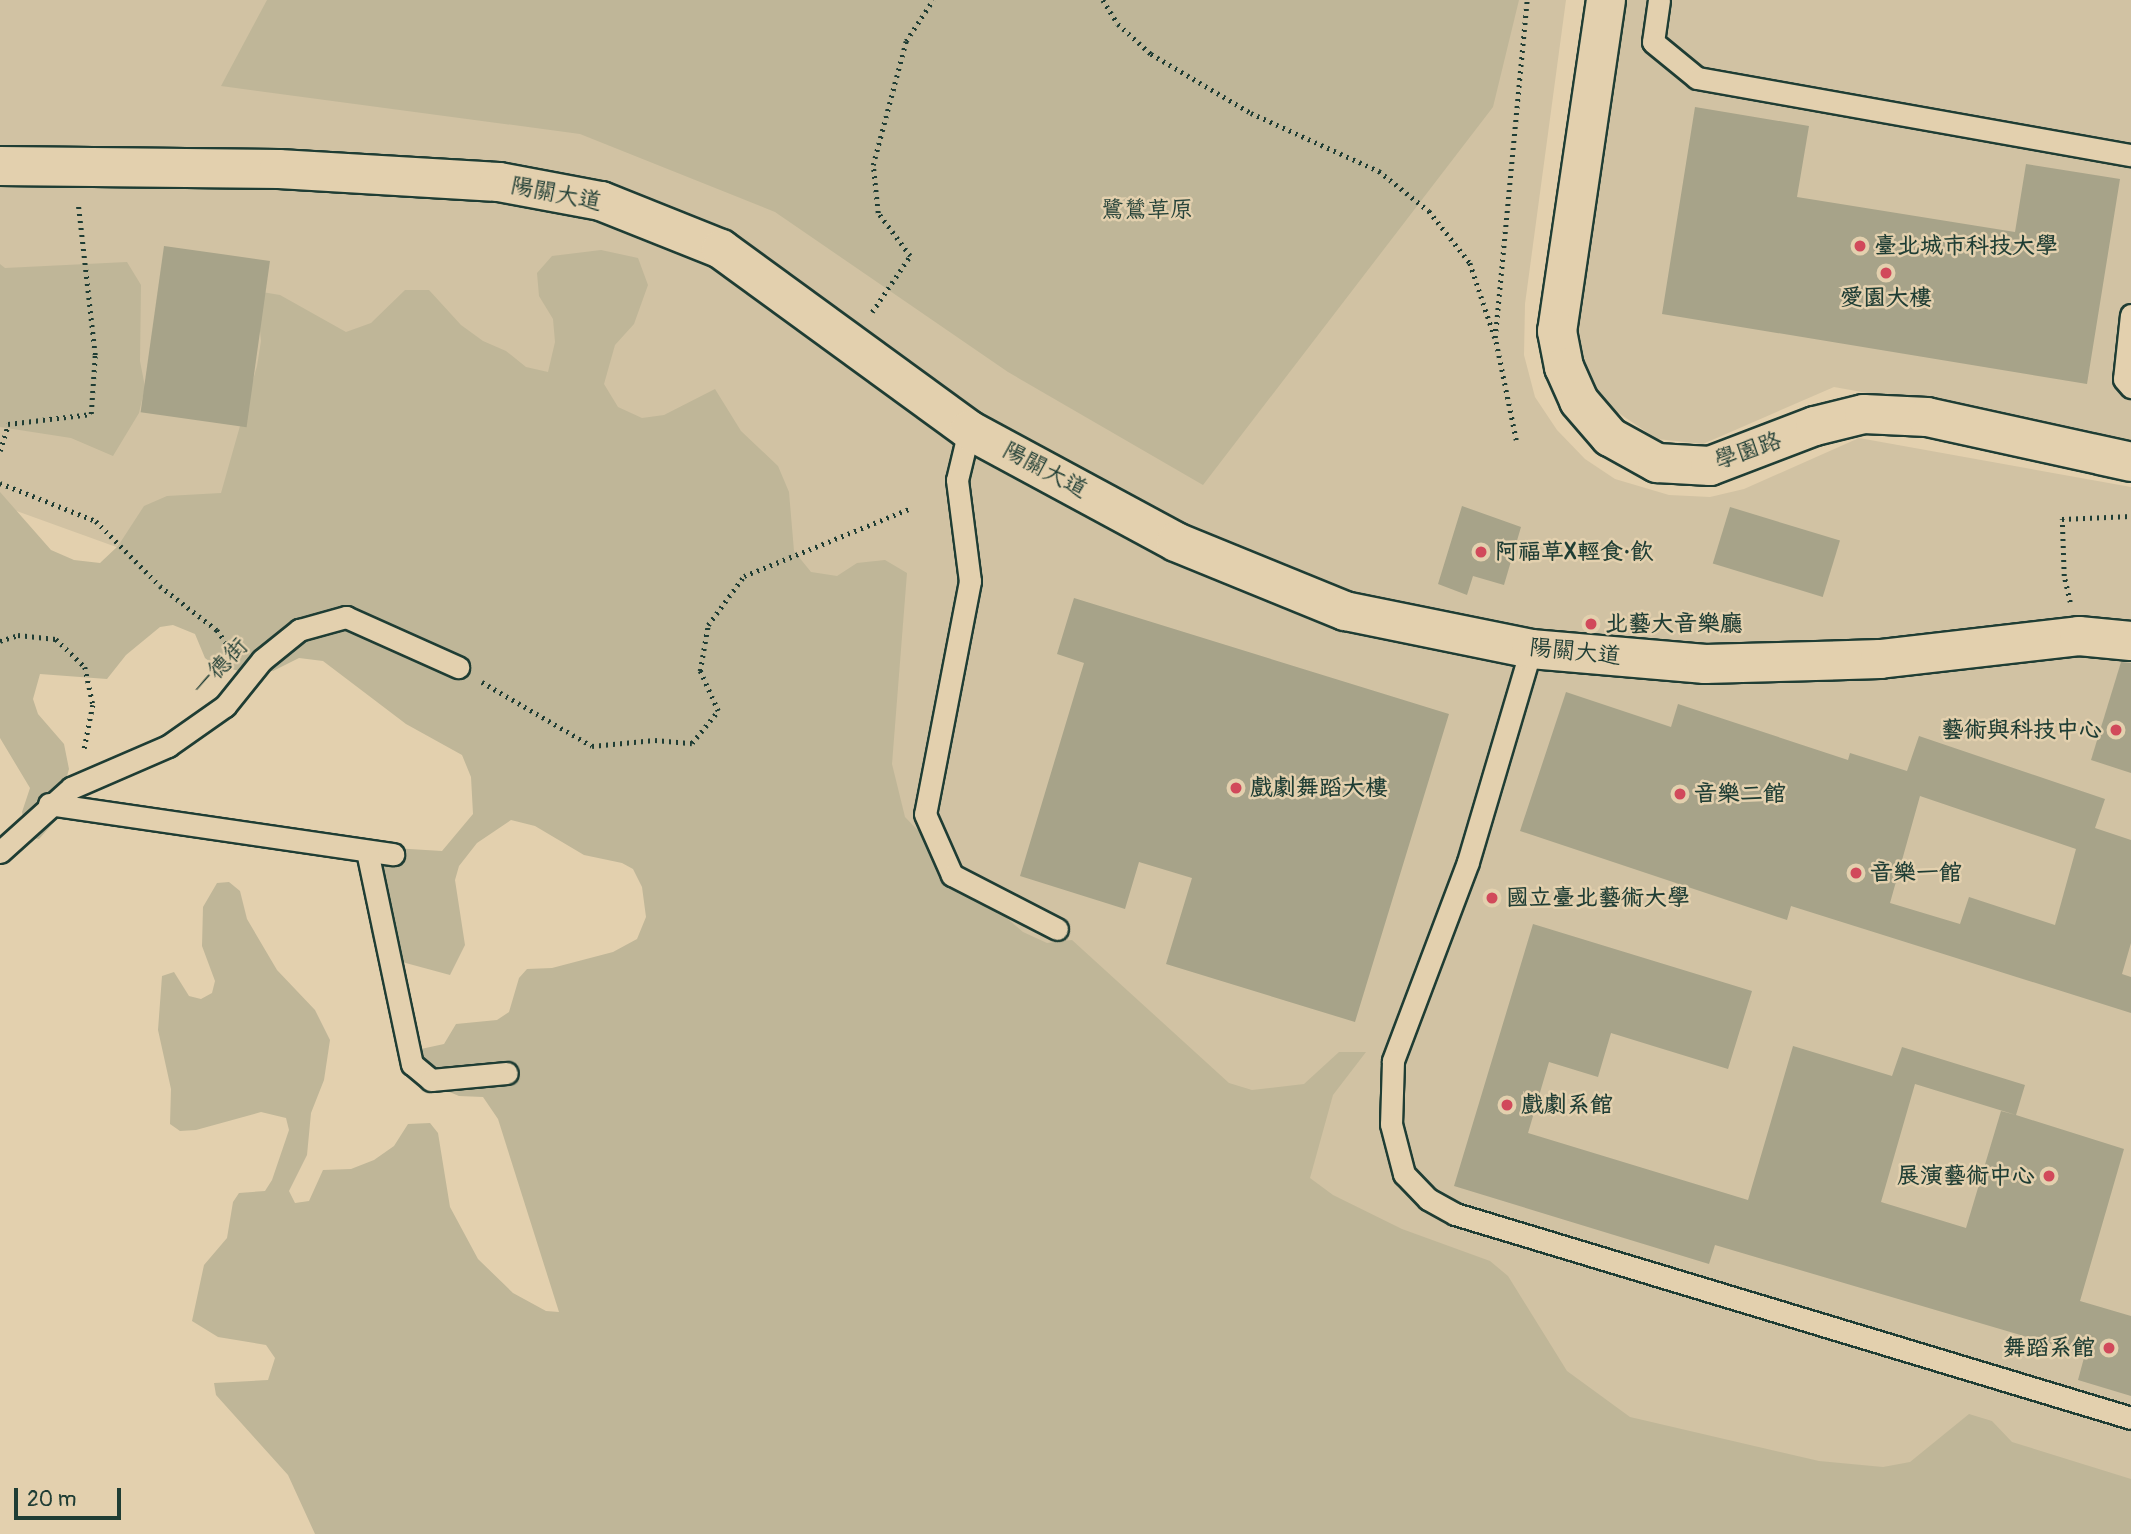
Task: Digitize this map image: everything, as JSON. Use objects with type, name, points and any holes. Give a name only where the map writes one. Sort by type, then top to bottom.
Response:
[{"type":"street","name":"學園路","points":[[1606,0],[1557,331],[1564,367],[1579,401],[1611,437],[1657,463],[1710,466],[1815,426],[1864,414],[1927,417],[2131,462]]},
{"type":"street","name":"陽關大道","points":[[0,166],[279,169],[499,183],[601,201],[722,249],[969,429],[1176,542],[1345,611],[1531,649],[1705,664],[1880,659],[2079,636],[2131,641]]},
{"type":"lane","points":[[1659,0],[1653,42],[1697,78],[2131,155]]},
{"type":"lane","points":[[2131,315],[2124,379],[2131,387]]},
{"type":"lane","points":[[969,429],[957,480],[970,581],[925,814],[952,875],[1057,929]]},
{"type":"lane","name":"一德街","points":[[0,852],[49,804],[71,788],[168,746],[225,706],[251,675],[299,630],[346,617],[458,667]]},
{"type":"lane","points":[[1531,649],[1468,862],[1393,1061],[1391,1124],[1404,1174],[1428,1199],[1455,1214],[2131,1418]]},
{"type":"lane","points":[[49,804],[393,855]]},
{"type":"lane","points":[[367,851],[412,1064],[431,1080],[507,1073]]},
{"type":"path","points":[[852,342],[910,256],[878,213],[873,165],[906,41],[933,0]]},
{"type":"path","points":[[1103,0],[1118,24],[1151,54],[1251,113],[1379,171],[1429,211],[1470,262],[1494,338],[1516,440]]},
{"type":"path","points":[[1494,338],[1527,0]]},
{"type":"path","points":[[0,451],[8,424],[91,414],[95,355],[78,204]]},
{"type":"path","points":[[0,483],[96,521],[160,586],[216,630],[251,675]]},
{"type":"path","points":[[458,667],[592,747],[655,740],[692,743],[718,712],[699,671],[708,625],[744,576],[909,509]]},
{"type":"path","points":[[2079,636],[2064,576],[2062,519],[2131,516]]},
{"type":"path","points":[[0,641],[18,635],[56,639],[85,667],[93,705],[86,748],[71,788]]},
{"type":"shaded area","name":"國立臺北藝術大學","points":[[0,0],[1566,0],[1525,304],[1524,355],[1535,397],[1557,430],[1585,459],[1615,479],[1669,495],[1710,497],[1744,489],[1859,438],[2131,487],[2131,1534],[1695,1471],[191,574],[0,505]]},
{"type":"shaded area","name":"臺北城市科技大學","points":[[1627,0],[2131,0],[2131,440],[1834,387],[1703,444],[1657,439],[1592,395],[1574,339]]},
{"type":"green space","name":"鷺鷥草原","points":[[267,0],[1519,0],[1493,107],[1203,485],[1008,372],[775,212],[580,134],[221,86]]},
{"type":"green space","points":[[601,250],[638,258],[648,285],[634,324],[615,345],[604,384],[618,407],[642,418],[664,415],[715,389],[741,431],[778,466],[789,492],[794,551],[811,572],[837,576],[857,563],[885,560],[907,573],[892,764],[905,817],[982,897],[1023,932],[1047,943],[1072,940],[1229,1083],[1252,1090],[1304,1084],[1339,1052],[1366,1052],[1333,1095],[1310,1178],[1333,1195],[1402,1229],[1490,1261],[1508,1276],[1567,1371],[1630,1417],[1819,1461],[1883,1467],[1910,1462],[1969,1414],[1992,1421],[2012,1442],[2131,1479],[2131,1534],[315,1534],[288,1475],[216,1395],[214,1383],[268,1380],[275,1358],[266,1345],[218,1337],[192,1321],[204,1265],[227,1238],[233,1202],[239,1193],[265,1191],[272,1180],[289,1130],[286,1118],[261,1112],[196,1130],[180,1131],[170,1124],[171,1089],[158,1030],[162,976],[174,972],[189,996],[201,999],[212,993],[215,981],[202,946],[203,907],[217,883],[229,882],[240,891],[247,919],[277,970],[315,1010],[330,1040],[324,1080],[311,1113],[307,1155],[289,1191],[295,1203],[309,1201],[323,1170],[351,1169],[374,1160],[394,1146],[408,1124],[430,1123],[438,1133],[450,1207],[478,1259],[513,1293],[546,1311],[559,1312],[498,1119],[483,1097],[459,1096],[433,1085],[417,1061],[421,1049],[444,1044],[456,1024],[497,1020],[509,1012],[519,978],[527,969],[552,968],[613,952],[637,939],[646,917],[642,887],[633,869],[622,863],[584,855],[535,826],[511,820],[477,843],[459,866],[455,880],[465,945],[450,975],[391,959],[373,941],[370,928],[383,855],[393,848],[442,851],[473,814],[471,777],[462,755],[406,724],[323,661],[299,658],[273,671],[248,673],[214,665],[205,658],[195,634],[173,625],[160,627],[126,655],[107,679],[40,674],[33,699],[38,714],[64,744],[69,769],[55,821],[39,839],[27,837],[22,812],[30,788],[0,738],[0,492],[51,550],[74,560],[100,563],[118,546],[144,506],[167,496],[221,493],[257,366],[261,341],[256,291],[280,295],[346,332],[371,323],[405,290],[429,290],[461,325],[483,341],[506,351],[526,367],[548,372],[555,342],[553,319],[539,296],[537,273],[552,256]]},
{"type":"green space","points":[[127,262],[141,285],[140,361],[145,387],[139,413],[113,456],[71,438],[0,427],[0,264],[5,268]]},
{"type":"building","name":"愛園大樓","points":[[1695,107],[1809,126],[1797,197],[2015,232],[2026,164],[2120,179],[2087,384],[1662,314]]},
{"type":"building","points":[[164,246],[270,261],[247,427],[141,412]]},
{"type":"building","name":"阿福草X輕食·飲","points":[[1462,506],[1521,527],[1504,585],[1473,576],[1467,595],[1438,584]]},
{"type":"building","points":[[1730,507],[1840,541],[1823,597],[1713,563]]},
{"type":"building","name":"戲劇舞蹈大樓","points":[[1074,598],[1449,714],[1355,1022],[1166,964],[1192,878],[1139,862],[1125,909],[1020,876],[1084,663],[1057,654]]},
{"type":"building","name":"藝術與科技中心","points":[[2121,662],[2131,663],[2131,773],[2091,760]]},
{"type":"building","points":[[1566,692],[1671,727],[1678,704],[1848,760],[1850,753],[1907,771],[1919,736],[2105,799],[2095,828],[2131,840],[2131,943],[2122,974],[2131,977],[2131,1013],[1791,906],[1787,920],[1520,831]],"holes":[[[1920,796],[2076,849],[2055,925],[1969,897],[1960,924],[1890,903]]]},
{"type":"building","points":[[1533,924],[1752,991],[1728,1069],[1611,1033],[1598,1077],[1549,1062],[1528,1133],[1748,1200],[1793,1046],[1892,1076],[1902,1047],[2025,1085],[2016,1115],[2124,1149],[2080,1301],[2131,1316],[2131,1396],[2078,1380],[2085,1354],[1715,1245],[1709,1264],[1454,1186]],"holes":[[[1915,1084],[2016,1115],[2001,1111],[1966,1228],[1881,1202]]]},
{"type":"place","name":"臺北城市科技大學","points":[[1860,246]]},
{"type":"place","name":"愛園大樓","points":[[1886,273]]},
{"type":"place","name":"阿福草X輕食·飲","points":[[1481,552]]},
{"type":"place","name":"北藝大音樂廳","points":[[1591,624]]},
{"type":"place","name":"藝術與科技中心","points":[[2116,730]]},
{"type":"place","name":"戲劇舞蹈大樓","points":[[1236,788]]},
{"type":"place","name":"音樂二館","points":[[1680,794]]},
{"type":"place","name":"音樂一館","points":[[1856,873]]},
{"type":"place","name":"國立臺北藝術大學","points":[[1492,898]]},
{"type":"place","name":"戲劇系館","points":[[1507,1105]]},
{"type":"place","name":"展演藝術中心","points":[[2049,1176]]},
{"type":"place","name":"舞蹈系館","points":[[2109,1348]]}]
